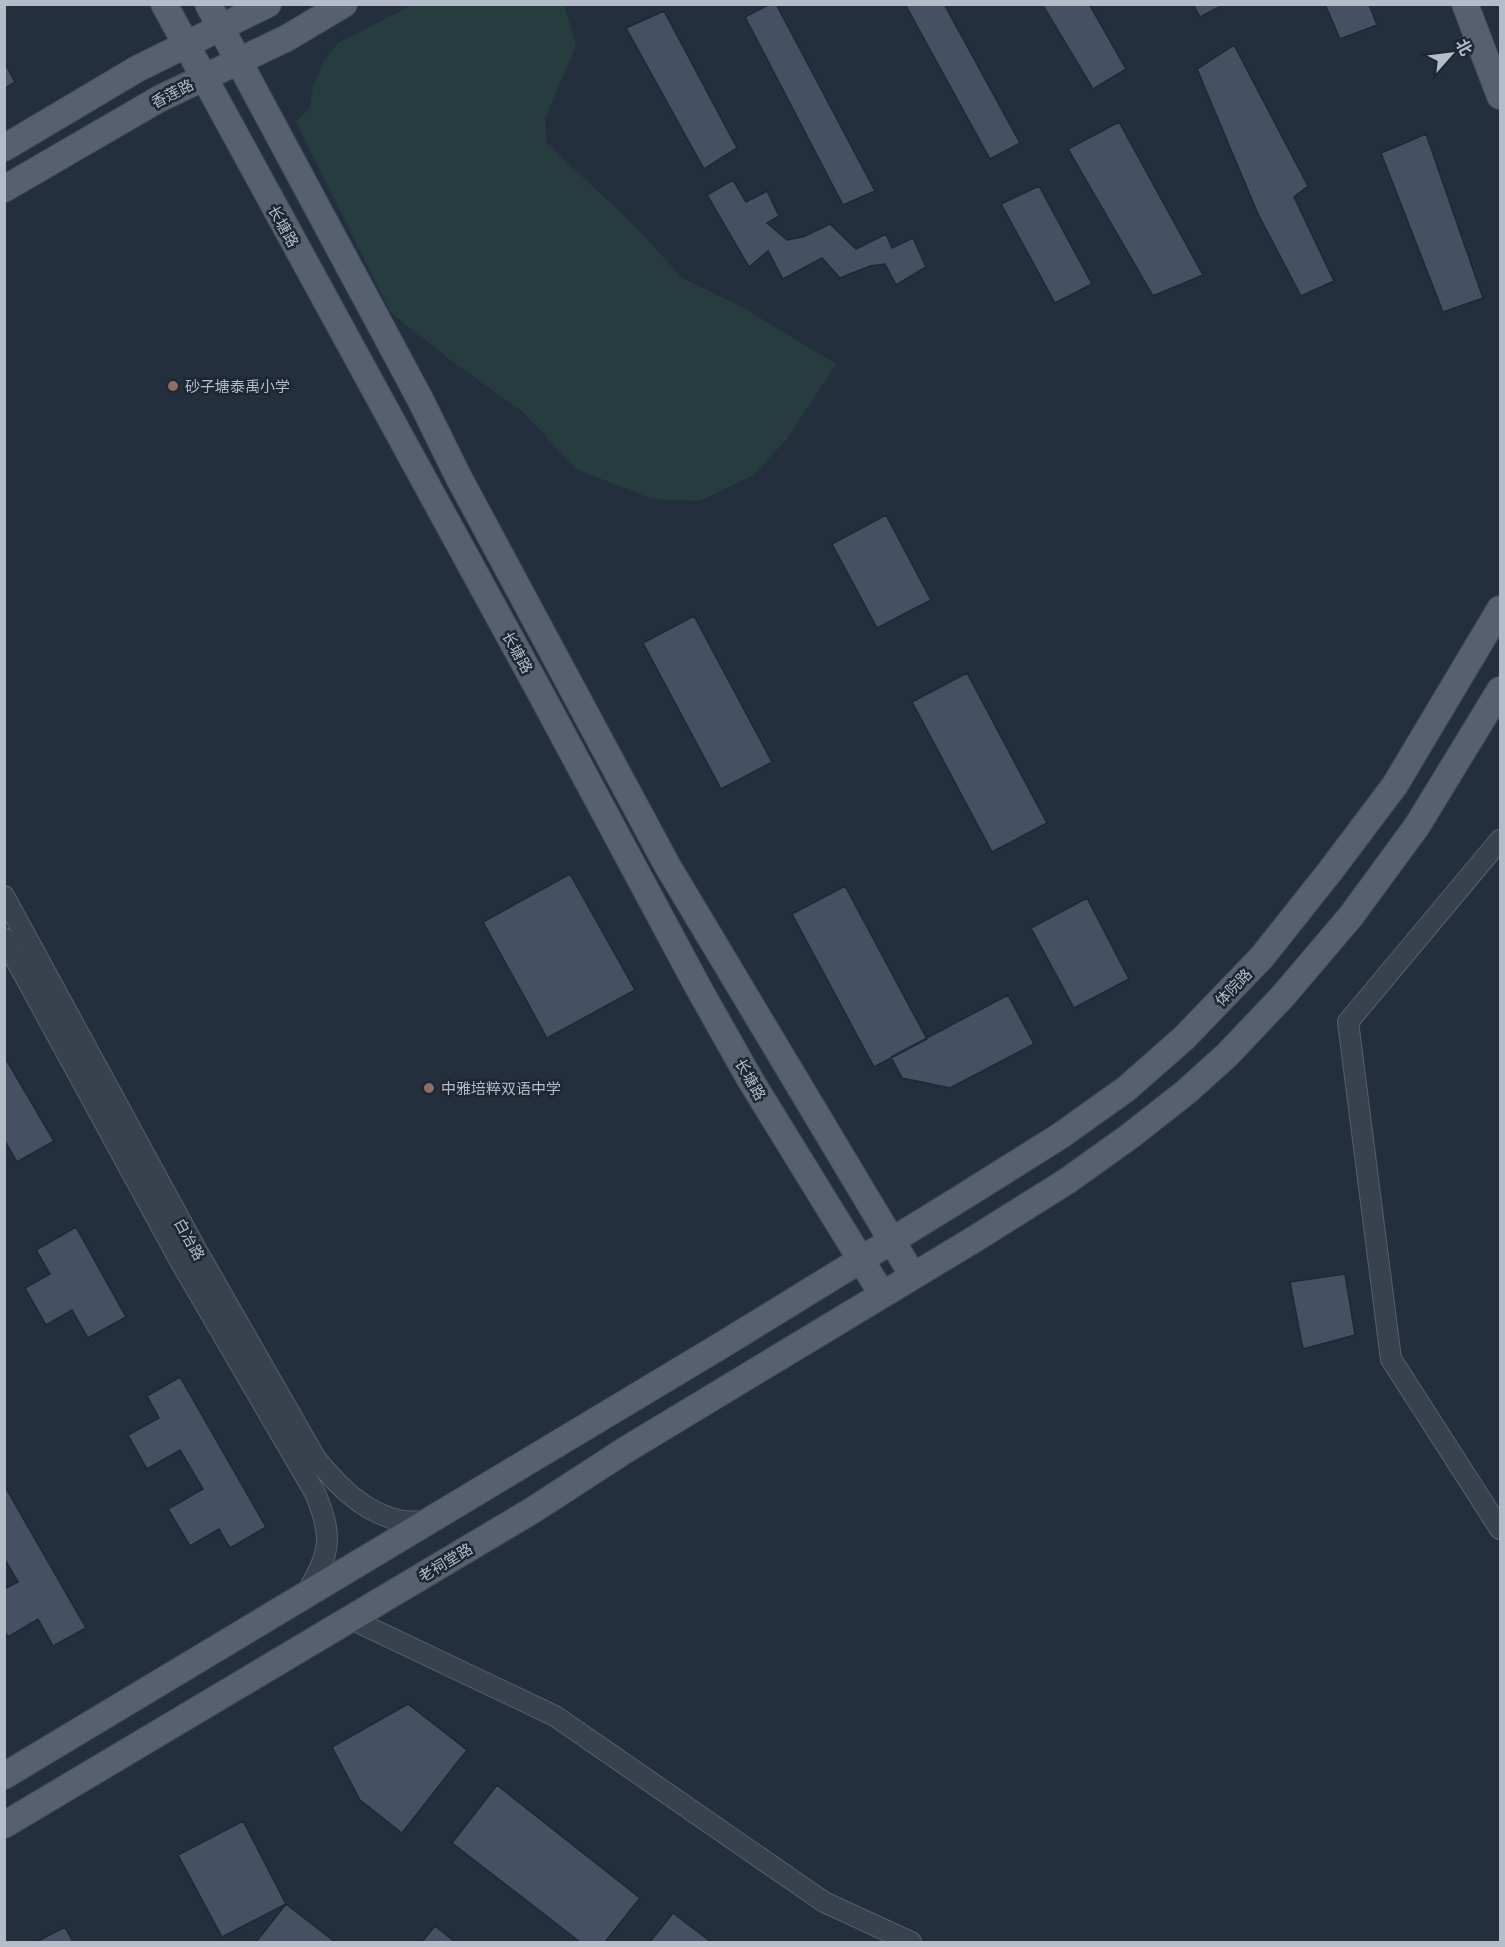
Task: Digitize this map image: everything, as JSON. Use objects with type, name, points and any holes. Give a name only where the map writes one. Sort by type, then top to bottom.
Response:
[{"type":"main road","name":"长塘路","points":[[164,4],[541,694],[698,987],[751,1081],[882,1294]]},
{"type":"main road","name":"长塘路","points":[[208,4],[667,865],[913,1276]]},
{"type":"main road","points":[[4,148],[137,69],[268,4]]},
{"type":"main road","name":"香莲路","points":[[4,189],[159,99],[287,38],[344,4]]},
{"type":"main road","points":[[1465,4],[1500,96]]},
{"type":"main road","name":"体院路","points":[[860,1258],[1060,1136],[1126,1089],[1184,1038],[1262,957],[1395,785],[1500,609]]},
{"type":"main road","points":[[882,1294],[1067,1181],[1186,1092],[1227,1055],[1283,996],[1351,916],[1417,826],[1500,690]]},
{"type":"main road","points":[[4,1776],[430,1521],[860,1258]]},
{"type":"main road","name":"老祠堂路","points":[[4,1825],[533,1510],[637,1443],[882,1294]]},
{"type":"street","points":[[1500,840],[1348,1022],[1391,1359],[1500,1529]]},
{"type":"street","name":"白冶路","points":[[4,896],[197,1251],[316,1459],[337,1484],[365,1507],[404,1521],[430,1521]]},
{"type":"street","name":"白冶路","points":[[4,938],[180,1260],[315,1494],[325,1516],[328,1535],[326,1557],[306,1594]]},
{"type":"street","points":[[351,1619],[555,1716],[824,1902],[911,1942]]},
{"type":"green space","points":[[412,5],[564,5],[576,46],[545,118],[547,144],[634,225],[682,278],[744,308],[836,364],[787,439],[753,475],[700,501],[652,499],[576,469],[523,412],[453,362],[391,313],[296,122],[310,108],[313,87],[324,61],[338,43]]},
{"type":"building","points":[[770,4],[776,4],[875,191],[843,205],[745,17]]},
{"type":"building","points":[[905,4],[944,4],[1020,143],[990,159]]},
{"type":"building","points":[[1042,4],[1089,4],[1126,69],[1093,89]]},
{"type":"building","points":[[1193,4],[1225,4],[1200,17]]},
{"type":"building","points":[[1325,4],[1369,4],[1377,25],[1340,39]]},
{"type":"building","points":[[664,11],[737,148],[704,169],[626,28]]},
{"type":"building","points":[[1234,45],[1308,186],[1294,197],[1334,281],[1301,296],[1258,214],[1197,69]]},
{"type":"building","points":[[4,62],[15,82],[4,89]]},
{"type":"building","points":[[1119,122],[1203,275],[1153,296],[1068,149]]},
{"type":"building","points":[[1426,134],[1483,298],[1443,312],[1381,153]]},
{"type":"building","points":[[733,180],[746,202],[767,191],[779,216],[767,223],[787,240],[803,237],[830,224],[856,249],[886,234],[892,248],[913,238],[926,267],[896,285],[885,264],[870,266],[840,278],[822,258],[783,279],[768,251],[749,267],[707,195]]},
{"type":"building","points":[[1039,186],[1092,284],[1055,303],[1001,204]]},
{"type":"building","points":[[886,515],[931,600],[877,628],[832,544]]},
{"type":"building","points":[[694,616],[772,762],[721,789],[643,643]]},
{"type":"building","points":[[967,673],[1047,823],[992,852],[912,702]]},
{"type":"building","points":[[570,874],[635,990],[547,1038],[483,922]]},
{"type":"building","points":[[845,886],[927,1039],[874,1067],[792,914]]},
{"type":"building","points":[[1087,898],[1129,979],[1074,1008],[1031,928]]},
{"type":"building","points":[[1008,995],[1034,1044],[950,1088],[902,1078],[891,1057]]},
{"type":"building","points":[[4,1056],[54,1141],[17,1162],[4,1139]]},
{"type":"building","points":[[76,1227],[126,1317],[88,1338],[72,1310],[46,1325],[25,1288],[50,1274],[36,1250]]},
{"type":"building","points":[[1345,1274],[1355,1335],[1303,1349],[1290,1282]]},
{"type":"building","points":[[180,1377],[266,1527],[230,1548],[219,1529],[190,1546],[168,1509],[203,1489],[180,1450],[147,1469],[128,1435],[159,1418],[147,1396]]},
{"type":"building","points":[[4,1485],[86,1628],[53,1646],[38,1619],[8,1637],[4,1630],[4,1589],[18,1582],[4,1558]]},
{"type":"building","points":[[408,1704],[467,1750],[402,1833],[360,1800],[332,1747]]},
{"type":"building","points":[[497,1785],[640,1898],[605,1942],[580,1942],[452,1843]]},
{"type":"building","points":[[243,1821],[286,1904],[222,1937],[178,1855]]},
{"type":"building","points":[[286,1904],[335,1942],[256,1942]]},
{"type":"building","points":[[673,1913],[711,1942],[650,1942]]},
{"type":"building","points":[[435,1926],[455,1942],[422,1942]]},
{"type":"building","points":[[65,1927],[73,1942],[36,1942]]},
{"type":"place","name":"砂子塘泰禹小学","points":[[173,386]]},
{"type":"place","name":"中雅培粹双语中学","points":[[429,1088]]}]
